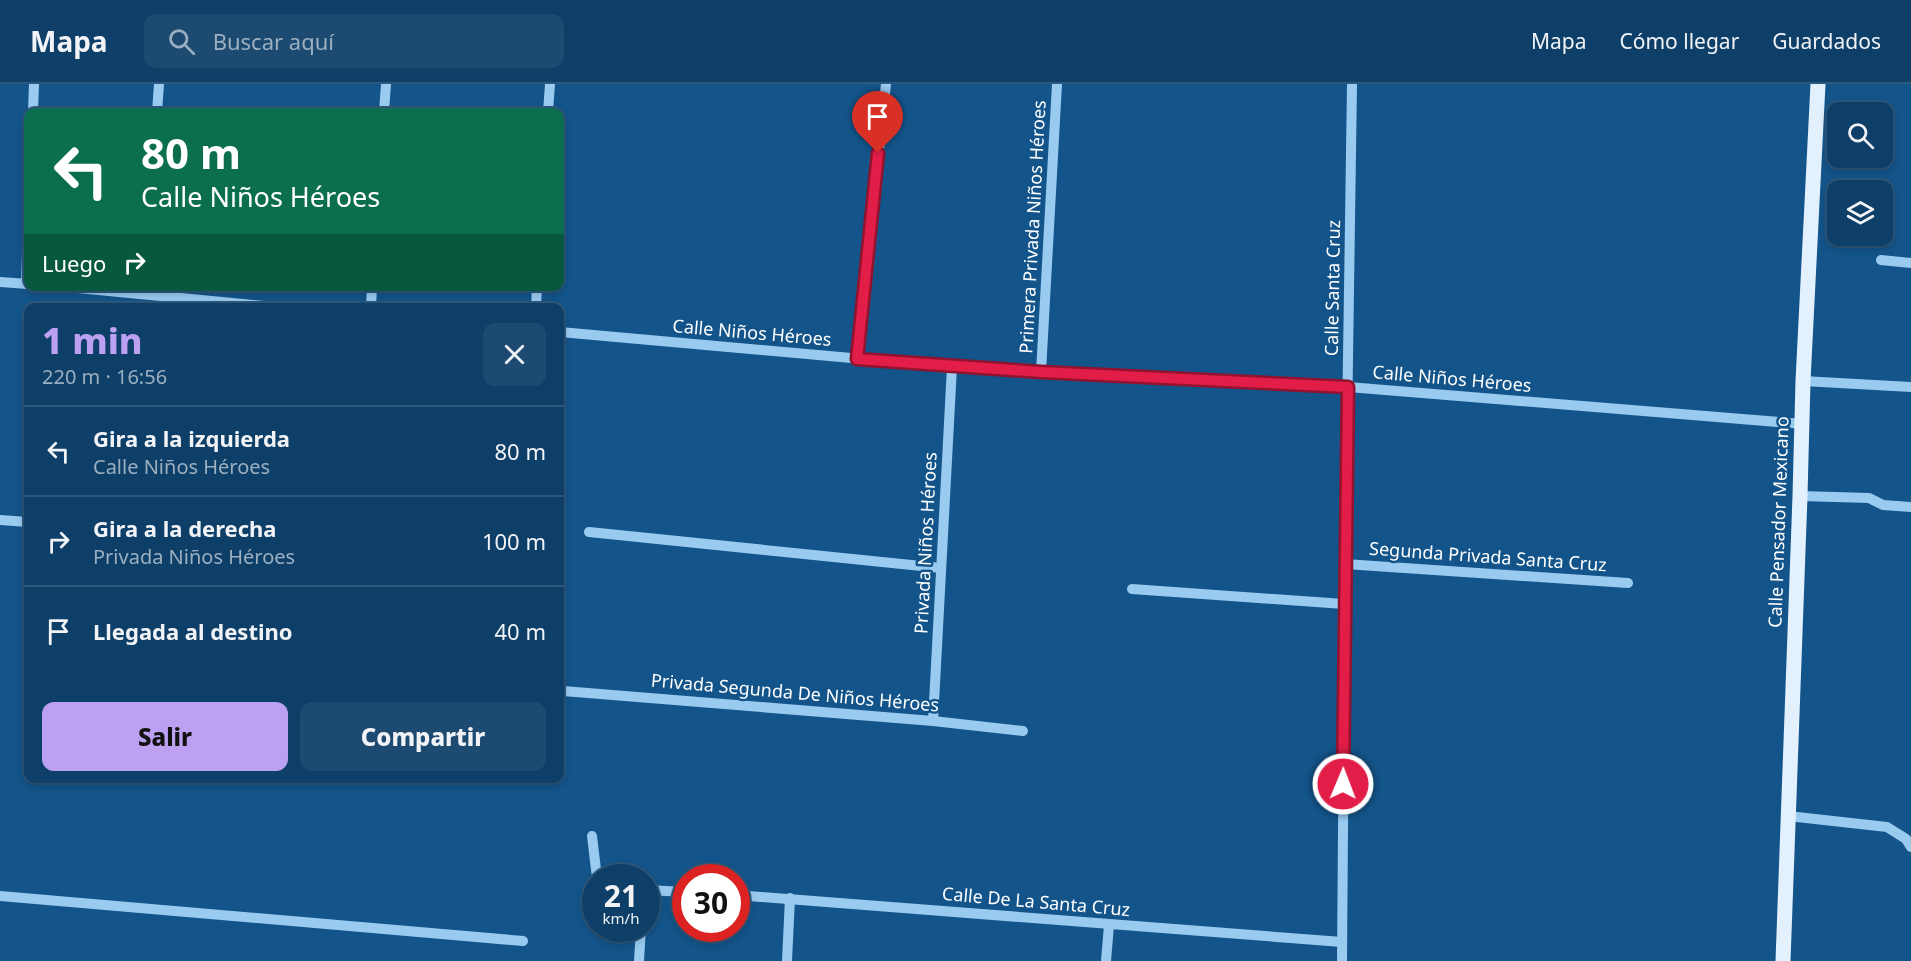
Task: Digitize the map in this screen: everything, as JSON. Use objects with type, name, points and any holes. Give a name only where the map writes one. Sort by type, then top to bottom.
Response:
[{"type":"main road","name":"Calle Pensador Mexicano","points":[[1783,961],[1803,381],[1818,84]]},
{"type":"street","points":[[33,108],[34,84]]},
{"type":"street","points":[[157,108],[159,84]]},
{"type":"street","points":[[384,108],[386,84]]},
{"type":"street","points":[[548,108],[550,84]]},
{"type":"street","points":[[857,359],[886,84]]},
{"type":"street","name":"Primera Privada Niños Héroes","points":[[1041,372],[1057,84]]},
{"type":"street","name":"Calle Santa Cruz","points":[[1342,961],[1344,604],[1352,84]]},
{"type":"street","points":[[1881,260],[1911,263]]},
{"type":"street","points":[[0,282],[24,284]]},
{"type":"street","points":[[147,291],[172,303]]},
{"type":"street","name":"Calle Niños Héroes","points":[[564,332],[952,367],[1348,387],[1803,424]]},
{"type":"street","name":"Privada Niños Héroes","points":[[933,721],[952,367]]},
{"type":"street","points":[[1803,381],[1911,387]]},
{"type":"street","points":[[1800,496],[1869,498],[1883,504],[1911,507]]},
{"type":"street","points":[[0,520],[24,522]]},
{"type":"street","points":[[588,532],[941,568]]},
{"type":"street","name":"Segunda Privada Santa Cruz","points":[[1345,564],[1628,583]]},
{"type":"street","points":[[1132,589],[1344,604]]},
{"type":"street","name":"Privada Segunda De Niños Héroes","points":[[564,691],[933,721],[1023,731]]},
{"type":"street","points":[[1788,816],[1887,827],[1906,839],[1911,847]]},
{"type":"street","points":[[592,836],[595,864]]},
{"type":"street","points":[[0,896],[523,941]]},
{"type":"street","name":"Calle De La Santa Cruz","points":[[750,896],[1342,942]]},
{"type":"street","points":[[787,961],[790,898]]},
{"type":"street","points":[[1107,961],[1109,925]]},
{"type":"street","points":[[639,961],[640,942]]},
{"type":"route","points":[[878,153],[857,359],[952,367],[1348,387],[1343,784]]}]
